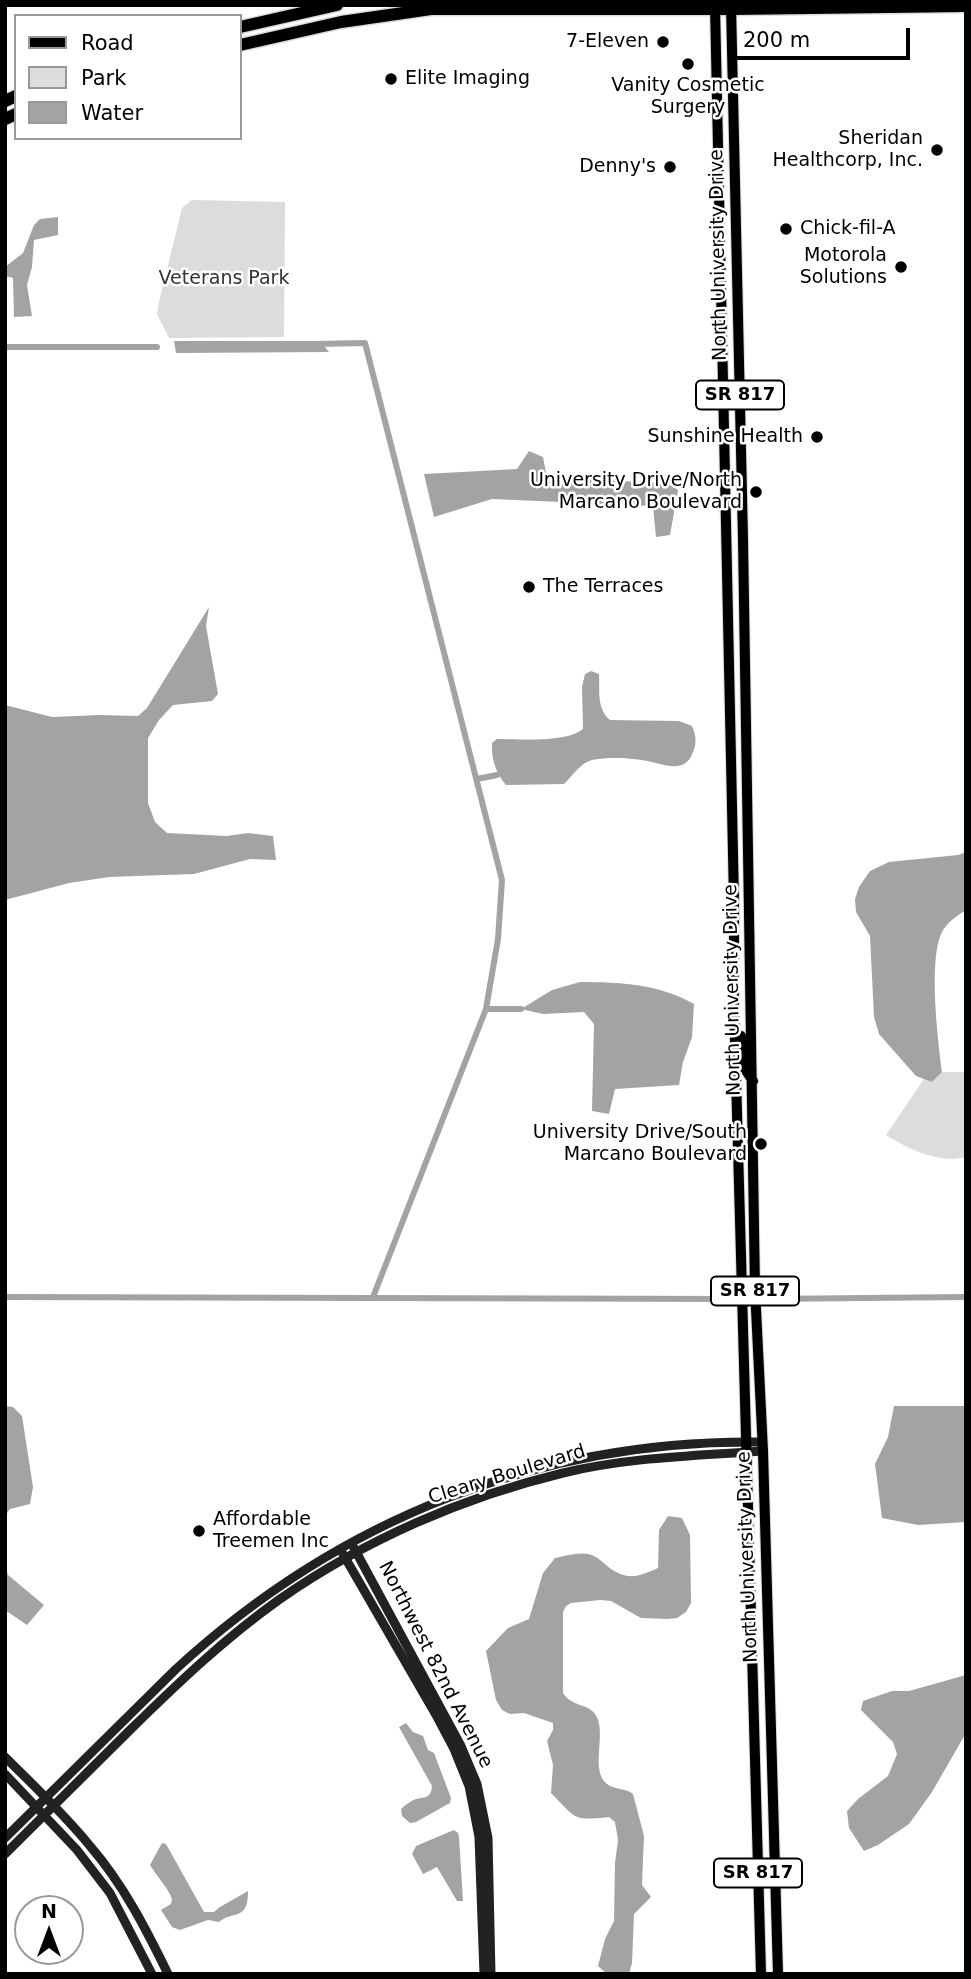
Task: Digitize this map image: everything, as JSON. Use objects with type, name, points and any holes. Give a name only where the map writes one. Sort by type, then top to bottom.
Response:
[{"type":"highway","points":[[242,27],[337,5]]},
{"type":"highway","points":[[242,45],[348,20],[431,9],[966,6]]},
{"type":"main road","name":"North University Drive","points":[[715,7],[734,1005],[761,1974]]},
{"type":"main road","name":"North University Drive","points":[[731,7],[755,1289],[778,1974]]},
{"type":"main road","points":[[719,171],[727,188],[735,192]]},
{"type":"main road","points":[[720,195],[735,209]]},
{"type":"main road","points":[[723,356],[732,380],[739,389]]},
{"type":"main road","points":[[734,916],[749,924]]},
{"type":"main road","points":[[734,1005],[745,1069],[753,1081]]},
{"type":"main road","points":[[736,1077],[747,1099],[750,1176],[754,1182]]},
{"type":"main road","points":[[756,1805],[773,1824]]},
{"type":"street","name":"Cleary Boulevard","points":[[5,1838],[176,1669],[211,1638],[274,1589],[351,1542],[440,1500],[545,1466],[644,1447],[709,1442],[746,1447]]},
{"type":"street","name":"Cleary Boulevard","points":[[5,1854],[181,1680],[219,1646],[280,1599],[357,1552],[470,1500],[565,1472],[638,1460],[762,1446]]},
{"type":"street","name":"Northwest 82nd Avenue","points":[[351,1542],[461,1746],[477,1784],[488,1838],[491,1974]]},
{"type":"street","name":"Northwest 82nd Avenue","points":[[340,1548],[436,1715],[469,1786],[479,1837],[484,1974]]},
{"type":"street","points":[[5,1757],[54,1805],[108,1869],[143,1923],[168,1974]]},
{"type":"street","points":[[5,1774],[77,1850],[110,1893],[152,1974]]},
{"type":"green space","name":"Veterans Park","points":[[192,200],[285,202],[284,337],[169,338],[157,314],[159,302],[182,208]]},
{"type":"green space","points":[[942,1072],[966,1072],[966,1157],[934,1157],[886,1135],[924,1079],[932,1082]]},
{"type":"water","points":[[58,217],[58,235],[34,240],[32,267],[27,285],[32,316],[14,317],[13,278],[5,276],[5,267],[23,253],[34,225],[40,219]]},
{"type":"water","points":[[174,341],[320,341],[329,352],[176,353]]},
{"type":"water","points":[[529,451],[543,457],[547,478],[667,483],[678,490],[670,535],[656,537],[653,506],[492,499],[434,517],[424,474],[517,469]]},
{"type":"water","points":[[209,607],[206,626],[218,694],[212,701],[173,705],[159,720],[148,738],[148,803],[155,822],[167,833],[227,836],[248,833],[273,836],[276,860],[250,859],[194,874],[109,877],[69,883],[5,900],[5,705],[52,717],[138,716],[147,708]]},
{"type":"water","points":[[591,671],[599,674],[601,704],[610,720],[679,721],[692,726],[695,742],[689,760],[678,766],[671,766],[636,759],[599,759],[584,764],[564,784],[506,785],[495,766],[492,743],[497,739],[554,738],[583,729],[582,687],[585,674]]},
{"type":"water","points":[[966,852],[966,910],[947,925],[938,945],[935,1001],[942,1072],[932,1082],[916,1076],[879,1034],[874,1017],[870,936],[856,912],[855,899],[859,887],[870,871],[889,862]]},
{"type":"water","points":[[580,982],[653,988],[694,1004],[692,1037],[683,1062],[679,1085],[615,1089],[609,1114],[592,1111],[594,1024],[584,1012],[543,1014],[521,1009],[552,990]]},
{"type":"water","points":[[5,1406],[13,1407],[22,1416],[33,1487],[30,1504],[10,1509],[5,1516]]},
{"type":"water","points":[[894,1406],[966,1406],[966,1522],[918,1525],[882,1518],[875,1464],[888,1437]]},
{"type":"water","points":[[668,1516],[682,1518],[690,1535],[691,1603],[686,1612],[677,1618],[641,1618],[611,1601],[600,1600],[571,1603],[563,1612],[563,1693],[571,1701],[595,1714],[600,1731],[599,1770],[602,1778],[610,1786],[633,1794],[644,1836],[642,1885],[651,1897],[634,1914],[629,1974],[607,1974],[598,1966],[605,1939],[614,1921],[618,1840],[615,1822],[609,1817],[588,1819],[576,1816],[551,1793],[553,1765],[547,1741],[553,1730],[553,1723],[524,1713],[510,1714],[502,1710],[496,1700],[486,1651],[508,1628],[529,1619],[543,1573],[555,1558],[588,1554],[598,1558],[617,1573],[629,1576],[658,1568],[659,1530]]},
{"type":"water","points":[[5,1564],[8,1575],[44,1605],[27,1625],[5,1610]]},
{"type":"water","points":[[966,1675],[966,1733],[932,1792],[909,1824],[864,1851],[849,1828],[847,1811],[888,1776],[897,1754],[893,1742],[861,1710],[863,1701],[892,1691],[909,1691]]},
{"type":"water","points":[[406,1723],[413,1732],[423,1736],[428,1750],[434,1753],[451,1798],[450,1803],[410,1823],[402,1816],[401,1809],[414,1800],[427,1796],[432,1786],[399,1727]]},
{"type":"water","points":[[454,1830],[459,1837],[463,1901],[457,1901],[437,1867],[423,1874],[412,1854],[416,1846]]},
{"type":"water","points":[[162,1843],[166,1844],[204,1912],[214,1912],[248,1891],[243,1911],[219,1922],[208,1920],[180,1930],[172,1927],[161,1910],[171,1904],[172,1899],[150,1865]]},
{"type":"waterway","points":[[315,344],[365,343],[502,880],[498,939],[486,1009],[373,1297]]},
{"type":"waterway","points":[[5,347],[157,347]]},
{"type":"waterway","points":[[477,779],[497,775]]},
{"type":"waterway","points":[[486,1009],[521,1009]]},
{"type":"waterway","points":[[5,1297],[733,1299]]},
{"type":"waterway","points":[[764,1299],[966,1297]]},
{"type":"place","name":"7-Eleven","points":[[663,42]]},
{"type":"place","name":"Vanity Cosmetic Surgery","points":[[688,64]]},
{"type":"place","name":"Elite Imaging","points":[[391,79]]},
{"type":"place","name":"Sheridan Healthcorp, Inc.","points":[[937,150]]},
{"type":"place","name":"Denny's","points":[[670,167]]},
{"type":"place","name":"Chick-fil-A","points":[[786,229]]},
{"type":"place","name":"Motorola Solutions","points":[[901,267]]},
{"type":"place","name":"Sunshine Health","points":[[817,437]]},
{"type":"place","name":"University Drive/North Marcano Boulevard","points":[[756,492]]},
{"type":"place","name":"The Terraces","points":[[529,587]]},
{"type":"place","name":"University Drive/South Marcano Boulevard","points":[[761,1144]]},
{"type":"place","name":"Affordable Treemen Inc","points":[[199,1531]]}]
